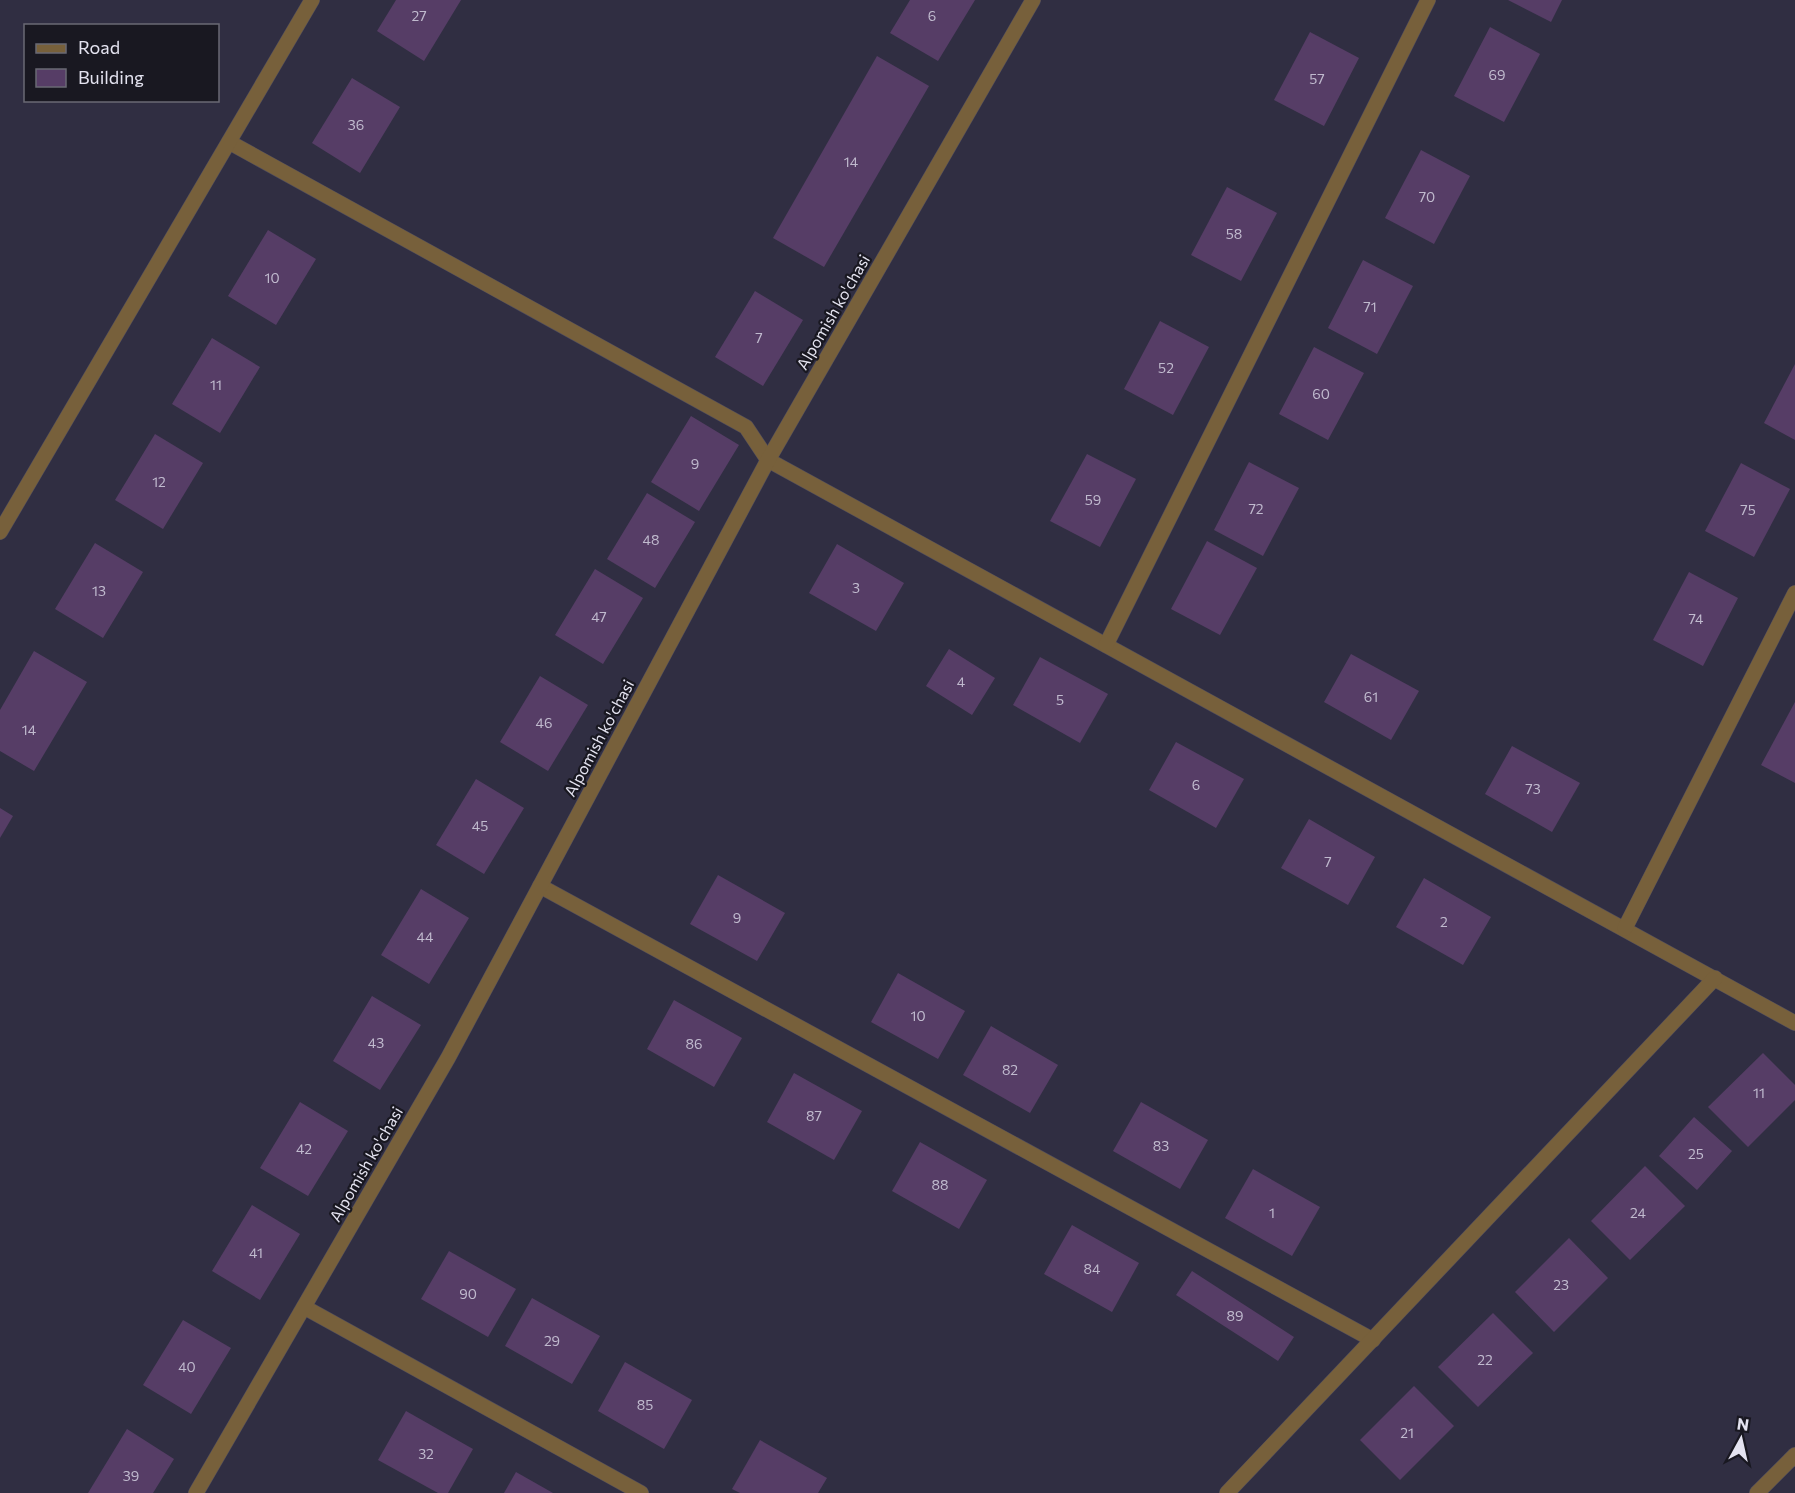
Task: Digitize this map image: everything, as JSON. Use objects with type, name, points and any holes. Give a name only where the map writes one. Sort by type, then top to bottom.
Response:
[{"type":"street","points":[[0,532],[312,0]]},
{"type":"street","name":"Alpomish ko'chasi","points":[[196,1493],[448,1058],[768,460],[1032,0]]},
{"type":"street","points":[[1106,645],[1428,0]]},
{"type":"street","points":[[229,142],[746,427],[768,460],[1795,1023]]},
{"type":"street","points":[[1625,928],[1795,593]]},
{"type":"street","points":[[540,886],[1373,1340]]},
{"type":"street","points":[[1227,1493],[1715,978]]},
{"type":"street","points":[[304,1307],[641,1493]]},
{"type":"street","points":[[1757,1493],[1795,1455]]},
{"type":"building","points":[[396,0],[461,0],[424,61],[377,31]]},
{"type":"building","points":[[910,0],[975,0],[938,61],[890,33]]},
{"type":"building","points":[[1508,0],[1562,0],[1551,22]]},
{"type":"building","points":[[1490,27],[1540,54],[1504,122],[1454,96]]},
{"type":"building","points":[[1310,32],[1359,58],[1324,126],[1274,100]]},
{"type":"building","points":[[877,56],[929,86],[824,267],[773,238]]},
{"type":"building","points":[[352,78],[400,107],[360,173],[312,143]]},
{"type":"building","points":[[1421,150],[1470,176],[1434,244],[1385,218]]},
{"type":"building","points":[[1227,187],[1277,213],[1241,281],[1191,255]]},
{"type":"building","points":[[268,230],[316,259],[276,325],[228,296]]},
{"type":"building","points":[[1363,260],[1413,286],[1377,354],[1328,328]]},
{"type":"building","points":[[755,291],[803,320],[763,386],[715,357]]},
{"type":"building","points":[[1160,321],[1209,347],[1173,415],[1124,389]]},
{"type":"building","points":[[212,338],[260,367],[220,433],[172,404]]},
{"type":"building","points":[[1314,347],[1364,373],[1328,440],[1279,414]]},
{"type":"building","points":[[1795,364],[1795,440],[1764,423]]},
{"type":"building","points":[[691,416],[739,445],[699,511],[651,482]]},
{"type":"building","points":[[155,434],[203,463],[163,529],[115,500]]},
{"type":"building","points":[[1087,454],[1136,479],[1100,547],[1050,521]]},
{"type":"building","points":[[1249,462],[1299,488],[1263,556],[1214,530]]},
{"type":"building","points":[[1741,463],[1790,489],[1754,557],[1705,531]]},
{"type":"building","points":[[647,493],[695,522],[655,588],[607,559]]},
{"type":"building","points":[[1207,541],[1257,568],[1220,635],[1171,609]]},
{"type":"building","points":[[95,543],[143,572],[103,638],[55,609]]},
{"type":"building","points":[[837,544],[904,583],[876,631],[809,593]]},
{"type":"building","points":[[595,569],[643,598],[603,664],[555,635]]},
{"type":"building","points":[[1689,572],[1738,598],[1703,666],[1653,640]]},
{"type":"building","points":[[949,649],[995,678],[972,715],[926,686]]},
{"type":"building","points":[[34,651],[87,682],[34,771],[0,751],[0,710]]},
{"type":"building","points":[[1351,654],[1419,691],[1391,740],[1324,702]]},
{"type":"building","points":[[1040,657],[1108,694],[1080,743],[1013,705]]},
{"type":"building","points":[[540,676],[588,705],[548,771],[500,742]]},
{"type":"building","points":[[1795,702],[1795,783],[1761,765]]},
{"type":"building","points":[[1176,742],[1244,779],[1216,828],[1149,790]]},
{"type":"building","points":[[1512,746],[1580,783],[1552,832],[1485,794]]},
{"type":"building","points":[[476,779],[524,808],[484,874],[436,845]]},
{"type":"building","points":[[0,808],[13,816],[0,838]]},
{"type":"building","points":[[1309,819],[1375,857],[1348,905],[1281,868]]},
{"type":"building","points":[[718,875],[785,913],[757,961],[690,924]]},
{"type":"building","points":[[1424,878],[1491,917],[1463,965],[1396,927]]},
{"type":"building","points":[[421,889],[469,918],[429,984],[381,955]]},
{"type":"building","points":[[898,973],[965,1011],[938,1059],[871,1022]]},
{"type":"building","points":[[372,996],[421,1025],[380,1090],[333,1061]]},
{"type":"building","points":[[674,1000],[742,1038],[714,1087],[647,1049]]},
{"type":"building","points":[[991,1026],[1058,1065],[1030,1113],[963,1075]]},
{"type":"building","points":[[1763,1053],[1795,1085],[1795,1100],[1748,1147],[1708,1107]]},
{"type":"building","points":[[794,1073],[862,1111],[834,1160],[767,1122]]},
{"type":"building","points":[[300,1102],[348,1131],[308,1196],[260,1168]]},
{"type":"building","points":[[1141,1102],[1208,1140],[1180,1189],[1113,1151]]},
{"type":"building","points":[[1694,1117],[1732,1151],[1697,1190],[1659,1156]]},
{"type":"building","points":[[920,1142],[987,1180],[959,1229],[892,1191]]},
{"type":"building","points":[[1645,1166],[1685,1206],[1630,1260],[1591,1221]]},
{"type":"building","points":[[1253,1169],[1320,1207],[1292,1256],[1225,1218]]},
{"type":"building","points":[[252,1205],[300,1234],[260,1300],[212,1271]]},
{"type":"building","points":[[1072,1225],[1139,1263],[1112,1312],[1044,1274]]},
{"type":"building","points":[[1569,1238],[1608,1278],[1554,1332],[1515,1292]]},
{"type":"building","points":[[449,1251],[516,1289],[488,1337],[421,1299]]},
{"type":"building","points":[[1192,1271],[1294,1337],[1278,1361],[1176,1295]]},
{"type":"building","points":[[532,1298],[600,1336],[572,1384],[505,1346]]},
{"type":"building","points":[[1493,1313],[1533,1353],[1478,1407],[1438,1367]]},
{"type":"building","points":[[183,1320],[231,1348],[191,1414],[143,1385]]},
{"type":"building","points":[[625,1362],[692,1400],[664,1449],[598,1411]]},
{"type":"building","points":[[1414,1386],[1454,1426],[1400,1480],[1360,1440]]},
{"type":"building","points":[[406,1411],[473,1449],[448,1493],[438,1493],[378,1460]]},
{"type":"building","points":[[127,1429],[174,1459],[153,1493],[88,1493]]},
{"type":"building","points":[[760,1440],[827,1478],[818,1493],[740,1493],[732,1489]]},
{"type":"building","points":[[516,1472],[553,1493],[504,1493]]}]
